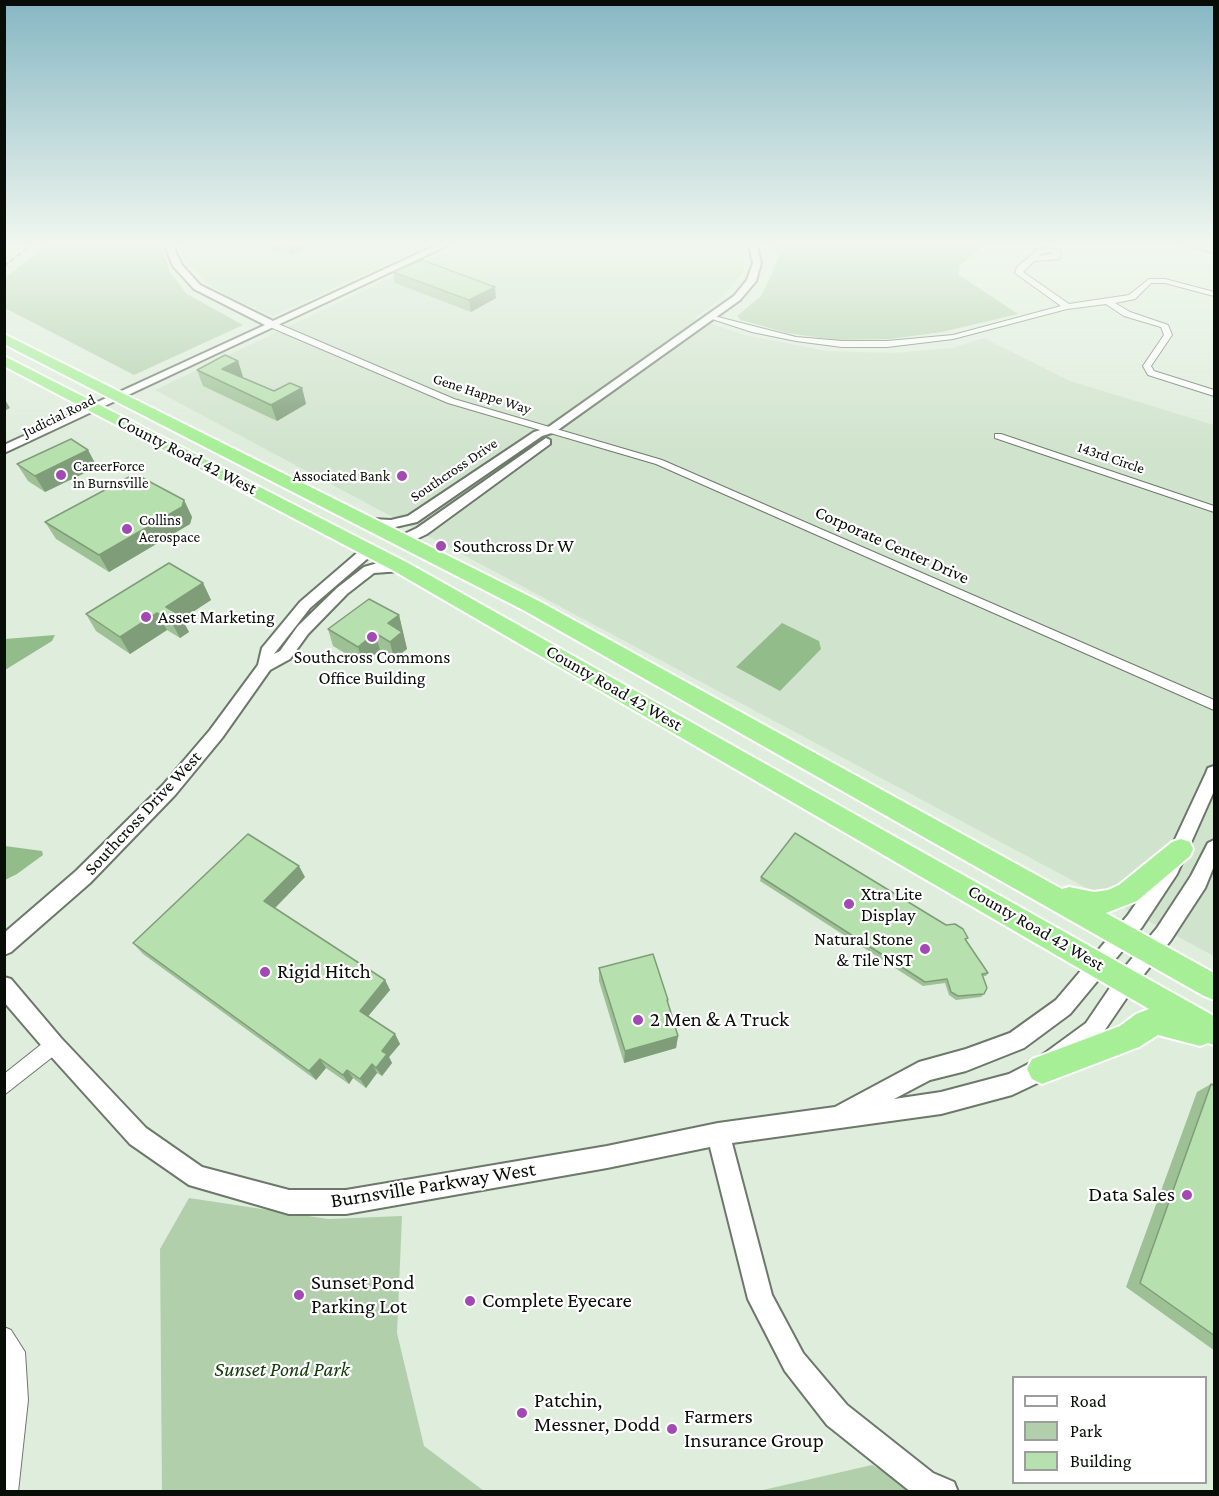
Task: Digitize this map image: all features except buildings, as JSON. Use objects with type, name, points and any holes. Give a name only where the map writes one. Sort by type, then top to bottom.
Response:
[{"type":"highway","name":"County Road 42 West","points":[[4,338],[532,606],[1215,987]]},
{"type":"highway","name":"County Road 42 West","points":[[4,360],[401,567],[1215,1031]]},
{"type":"highway","points":[[275,501],[317,513],[373,538],[403,540]]},
{"type":"highway","points":[[369,550],[400,552],[532,606]]},
{"type":"highway","points":[[1047,893],[1095,904],[1110,901],[1128,892],[1181,849]]},
{"type":"highway","points":[[1042,1069],[1129,1037],[1146,1024],[1158,1021],[1215,1036]]},
{"type":"street","points":[[243,312],[273,325]]},
{"type":"street","name":"Judicial Road","points":[[4,450],[222,355],[273,325],[301,312]]},
{"type":"street","name":"Southcross Drive","points":[[372,523],[391,524],[412,519],[538,434],[551,430],[717,312]]},
{"type":"street","points":[[710,317],[796,339],[842,344],[887,344],[953,337],[1049,312]]},
{"type":"street","points":[[1124,312],[1164,325],[1168,335],[1147,366],[1151,373],[1215,393]]},
{"type":"street","name":"Gene Happe Way","points":[[273,325],[451,401],[551,430]]},
{"type":"street","name":"Judicial Road","points":[[4,459],[98,409]]},
{"type":"street","name":"Southcross Drive","points":[[403,540],[422,531],[550,439],[551,430]]},
{"type":"street","name":"Corporate Center Drive","points":[[551,430],[659,462],[1215,705]]},
{"type":"street","name":"143rd Circle","points":[[998,436],[1215,509]]},
{"type":"street","name":"Southcross Drive West","points":[[265,666],[267,652],[305,605],[369,550]]},
{"type":"street","name":"Southcross Drive West","points":[[4,946],[83,877],[169,790],[216,734],[265,666],[285,655],[316,616],[355,580],[378,567],[401,567]]},
{"type":"street","name":"Burnsville Parkway West","points":[[833,1118],[927,1070],[966,1060],[1017,1041],[1064,1007],[1123,936],[1171,868],[1215,773]]},
{"type":"street","name":"Burnsville Parkway West","points":[[4,986],[54,1045],[138,1136],[187,1170],[197,1176],[289,1202],[346,1202],[607,1157],[718,1134],[941,1103],[1012,1084],[1042,1069],[1093,1030],[1198,882],[1215,848]]},
{"type":"street","points":[[4,1086],[54,1045]]},
{"type":"street","points":[[718,1134],[761,1299],[794,1362],[837,1414],[924,1482],[944,1491]]},
{"type":"street","points":[[4,1337],[14,1352],[17,1400],[6,1491]]},
{"type":"shaded area","points":[[263,312],[282,312],[273,316]]},
{"type":"shaded area","points":[[319,312],[703,312],[694,318],[745,335],[827,351],[892,353],[952,348],[984,338],[1070,381],[1214,425],[1214,956],[155,390]]},
{"type":"shaded area","points":[[782,623],[819,641],[821,649],[780,691],[736,667]]},
{"type":"shaded area","points":[[55,635],[52,641],[5,670],[5,639]]},
{"type":"shaded area","points":[[5,846],[42,851],[43,855],[5,880]]},
{"type":"green space","points":[[12,312],[219,312],[243,325],[134,375]]},
{"type":"green space","points":[[742,312],[1015,312],[1018,314],[942,332],[890,339],[835,340],[787,333],[741,320],[737,316]]},
{"type":"green space","name":"Sunset Pond Park","points":[[189,1198],[328,1219],[402,1216],[397,1333],[424,1446],[484,1491],[162,1491],[160,1249]]},
{"type":"green space","points":[[872,1465],[919,1491],[749,1492],[763,1490]]},
{"type":"place","name":"CareerForce in Burnsville","points":[[61,475]]},
{"type":"place","name":"Associated Bank","points":[[402,476]]},
{"type":"place","name":"Collins Aerospace","points":[[127,529]]},
{"type":"place","name":"Southcross Dr W","points":[[441,546]]},
{"type":"place","name":"Asset Marketing","points":[[146,617]]},
{"type":"place","name":"Southcross Commons Office Building","points":[[372,637]]},
{"type":"place","name":"Xtra Lite Display","points":[[849,904]]},
{"type":"place","name":"Natural Stone & Tile NST","points":[[925,949]]},
{"type":"place","name":"Rigid Hitch","points":[[265,972]]},
{"type":"place","name":"2 Men & A Truck","points":[[638,1020]]},
{"type":"place","name":"Data Sales","points":[[1187,1195]]},
{"type":"place","name":"Sunset Pond Parking Lot","points":[[299,1295]]},
{"type":"place","name":"Complete Eyecare","points":[[470,1301]]},
{"type":"place","name":"Patchin, Messner, Dodd","points":[[522,1413]]},
{"type":"place","name":"Farmers Insurance Group","points":[[672,1429]]}]
